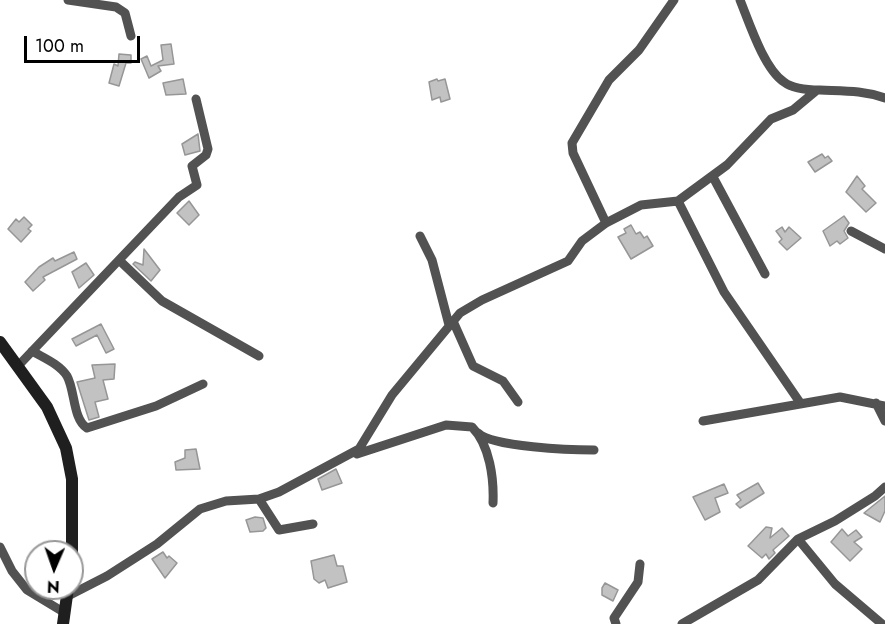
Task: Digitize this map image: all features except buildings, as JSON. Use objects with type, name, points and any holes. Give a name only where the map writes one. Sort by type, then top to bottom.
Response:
[{"type":"street","points":[[68,0],[116,7],[125,13],[131,36]]},
{"type":"street","points":[[606,224],[573,153],[572,143],[609,80],[633,58],[674,0]]},
{"type":"street","points":[[740,0],[754,36],[777,76],[789,86],[817,90],[858,91],[885,98]]},
{"type":"street","points":[[344,459],[359,449],[392,395],[460,313],[482,300],[568,261],[582,241],[606,224],[641,205],[678,201],[713,177],[771,119],[793,110],[817,90]]},
{"type":"street","points":[[18,366],[179,198],[197,185],[192,166],[206,155],[208,149],[196,99]]},
{"type":"street","points":[[713,177],[765,274]]},
{"type":"street","points":[[678,201],[724,292],[801,404]]},
{"type":"street","points":[[850,231],[885,249]]},
{"type":"street","points":[[420,236],[432,260],[451,323],[473,366],[503,381],[518,402]]},
{"type":"street","points":[[120,261],[162,301],[259,357]]},
{"type":"street","points":[[0,342],[47,407],[66,448],[72,479],[72,540]]},
{"type":"street","points":[[32,351],[54,363],[67,376],[81,421],[87,428],[156,406],[203,384]]},
{"type":"street","points":[[703,421],[840,398],[880,405],[885,421]]},
{"type":"street","points":[[84,584],[127,563],[200,509],[226,501],[259,499],[344,459],[446,425],[464,424],[482,437],[557,451],[594,450]]},
{"type":"street","points":[[476,431],[494,480],[493,503]]},
{"type":"street","points":[[682,624],[758,580],[798,539],[835,521],[875,496],[885,487]]},
{"type":"street","points":[[259,499],[279,530],[313,524]]},
{"type":"street","points":[[798,539],[835,584],[871,620],[882,624]]},
{"type":"street","points":[[0,547],[12,571],[27,590],[64,618]]},
{"type":"street","points":[[616,624],[614,618],[638,582],[640,564]]},
{"type":"street","points":[[64,618],[66,600]]}]
